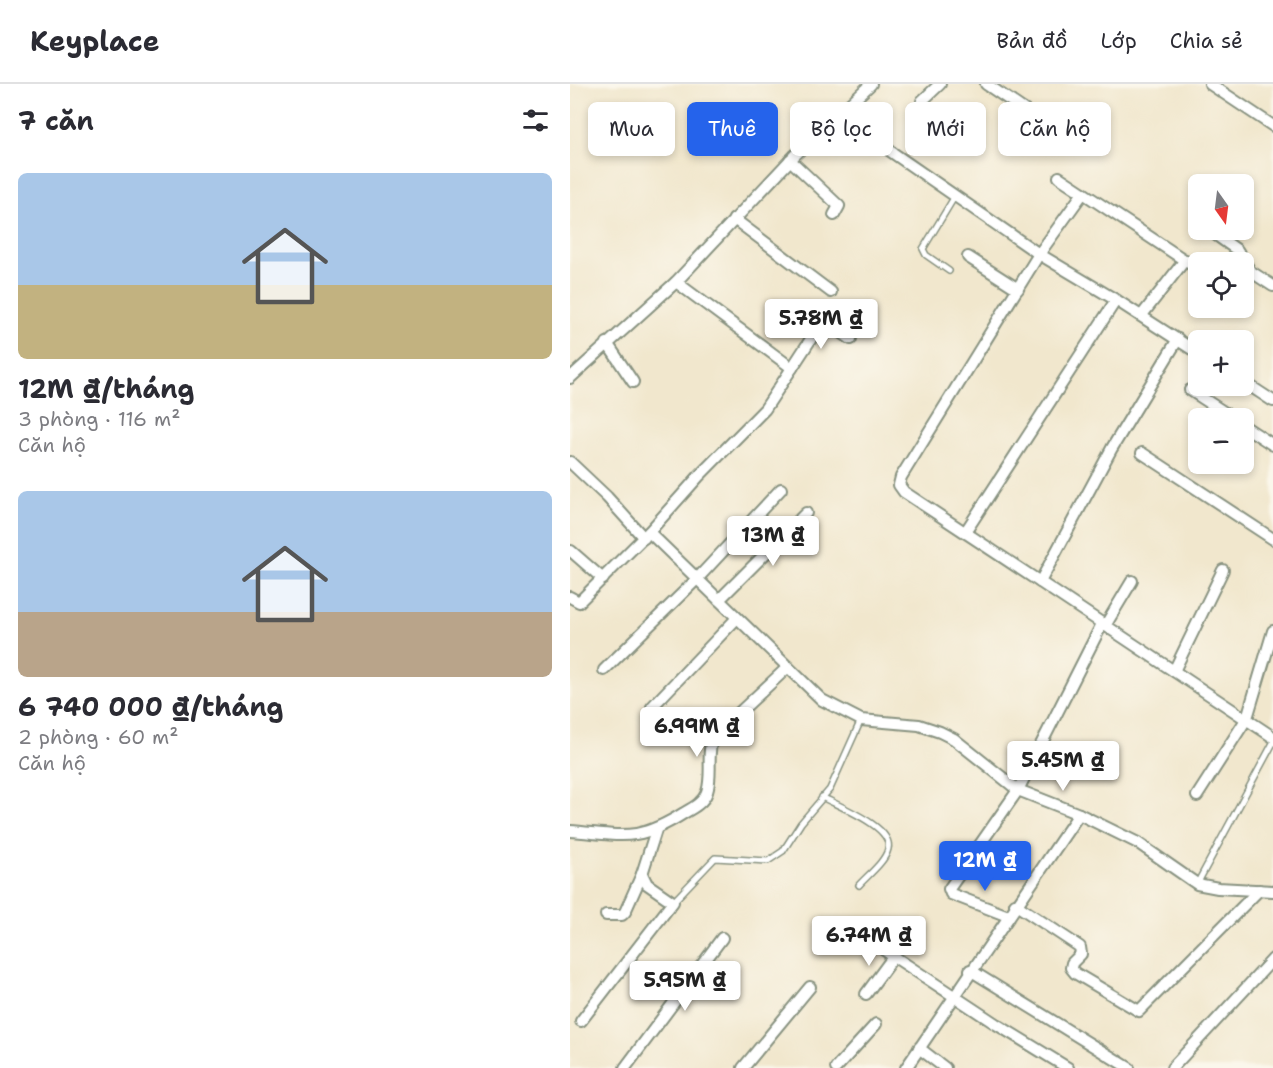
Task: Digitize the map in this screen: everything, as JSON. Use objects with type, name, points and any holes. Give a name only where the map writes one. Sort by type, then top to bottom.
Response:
[{"type":"street","points":[[852,102],[871,84]]},
{"type":"street","points":[[922,101],[940,84]]},
{"type":"street","points":[[986,84],[1012,102]]},
{"type":"street","points":[[1210,84],[1273,126]]},
{"type":"street","points":[[893,153],[1039,254],[1142,315],[1188,346]]},
{"type":"street","points":[[570,378],[676,282],[794,156]]},
{"type":"street","points":[[790,160],[839,206],[834,215]]},
{"type":"street","points":[[1059,177],[1188,262]]},
{"type":"street","points":[[1083,193],[1039,254],[901,477],[899,485],[904,492],[966,531],[1273,737]]},
{"type":"street","points":[[734,219],[831,292]]},
{"type":"street","points":[[1223,240],[1237,250],[1250,271],[1273,286]]},
{"type":"street","points":[[968,257],[1018,289]]},
{"type":"street","points":[[1142,315],[1185,260]]},
{"type":"street","points":[[676,282],[792,368]]},
{"type":"street","points":[[966,531],[1116,300]]},
{"type":"street","points":[[570,597],[579,602],[603,579],[765,409],[820,325],[829,324],[851,339]]},
{"type":"street","points":[[1040,582],[1112,448],[1178,339]]},
{"type":"street","points":[[607,343],[633,382]]},
{"type":"street","points":[[1254,389],[1273,401]]},
{"type":"street","points":[[1199,396],[1218,408]]},
{"type":"street","points":[[1254,433],[1273,445]]},
{"type":"street","points":[[1142,453],[1273,539]]},
{"type":"street","points":[[570,462],[646,535],[697,579],[822,700],[861,720],[919,725],[940,732],[954,739],[1018,789],[1079,814],[1138,843],[1197,884],[1218,888],[1273,891]]},
{"type":"street","points":[[604,670],[697,579],[781,489]]},
{"type":"street","points":[[719,600],[806,513]]},
{"type":"street","points":[[571,551],[603,579]]},
{"type":"street","points":[[1174,671],[1223,570]]},
{"type":"street","points":[[1008,916],[949,892],[1018,789],[1103,625],[1132,581]]},
{"type":"street","points":[[652,707],[737,618]]},
{"type":"street","points":[[1197,796],[1247,718],[1273,631]]},
{"type":"street","points":[[570,831],[618,836],[656,830],[703,799],[709,785],[713,737],[788,668]]},
{"type":"street","points":[[906,1068],[970,970],[1079,814]]},
{"type":"street","points":[[606,915],[622,915],[625,912],[642,874],[656,830]]},
{"type":"street","points":[[580,1021],[673,902],[647,884],[642,874]]},
{"type":"street","points":[[1015,904],[1080,947],[1081,954],[1072,963],[1071,968],[1075,973],[1139,1011],[1259,890]]},
{"type":"street","points":[[625,1068],[722,938]]},
{"type":"street","points":[[875,944],[954,997],[1068,1068]]},
{"type":"street","points":[[866,994],[894,956]]},
{"type":"street","points":[[1172,1068],[1273,959]]},
{"type":"street","points":[[970,970],[1129,1068]]},
{"type":"street","points":[[743,1068],[810,987]]},
{"type":"street","points":[[837,1068],[876,1024]]},
{"type":"street","points":[[919,1048],[945,1068]]},
{"type":"lane","points":[[949,271],[926,255],[923,249],[956,196]]},
{"type":"lane","points":[[673,902],[700,871],[715,858],[760,861],[776,856],[789,843],[801,823],[830,789],[861,720]]},
{"type":"lane","points":[[1197,884],[1273,743]]},
{"type":"lane","points":[[822,797],[870,822],[884,832],[887,838],[889,846],[885,855],[859,885]]}]
